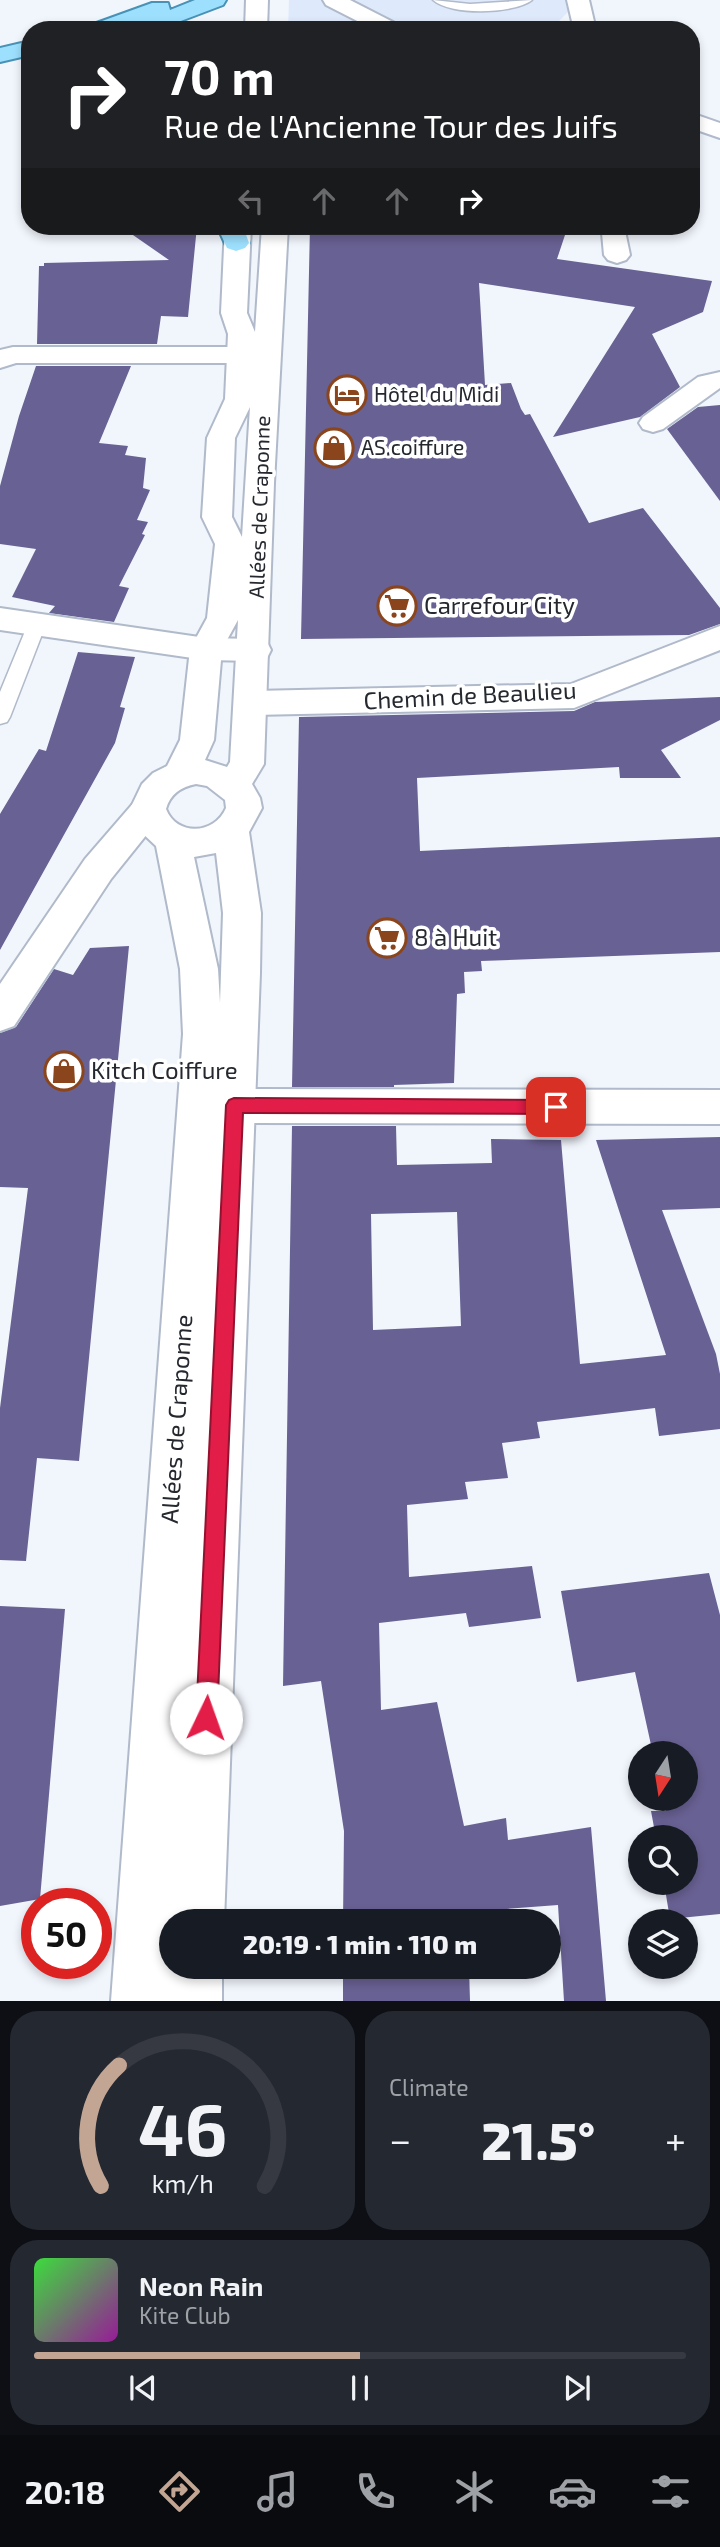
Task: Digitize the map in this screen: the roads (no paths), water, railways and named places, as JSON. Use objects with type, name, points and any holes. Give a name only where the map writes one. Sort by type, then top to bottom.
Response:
[{"type":"main road","points":[[126,21],[174,0]]},
{"type":"main road","points":[[160,21],[215,0]]},
{"type":"main road","points":[[256,21],[257,0]]},
{"type":"main road","points":[[334,0],[374,21]]},
{"type":"main road","points":[[378,0],[399,21]]},
{"type":"main road","points":[[0,55],[21,50]]},
{"type":"main road","points":[[700,123],[720,131]]},
{"type":"main road","name":"Allées de Craponne","points":[[181,774],[197,740],[206,649],[223,618],[230,544],[217,517],[221,438],[239,399],[242,334],[234,313],[236,235]]},
{"type":"main road","name":"Allées de Craponne","points":[[234,784],[247,764],[255,650],[259,483],[274,235]]},
{"type":"main road","points":[[615,235],[617,255]]},
{"type":"main road","points":[[0,359],[13,355],[241,355]]},
{"type":"main road","points":[[653,423],[708,383],[720,380]]},
{"type":"main road","points":[[0,619],[206,649],[255,650]]},
{"type":"main road","name":"Chemin de Beaulieu","points":[[251,703],[574,696],[720,637]]},
{"type":"main road","points":[[0,1015],[98,869],[148,809],[157,787],[181,774],[210,772],[234,784],[242,795],[240,819],[231,830],[203,842],[187,843],[173,839],[155,827],[148,809]]},
{"type":"main road","name":"Allées de Craponne","points":[[139,2001],[216,1106],[242,913],[231,830]]},
{"type":"main road","name":"Allées de Craponne","points":[[173,839],[199,969],[202,1034],[216,1106],[197,1909]]},
{"type":"main road","points":[[216,1106],[720,1107]]},
{"type":"main road","points":[[194,2001],[195,1979]]},
{"type":"lane","points":[[439,0],[447,5],[470,6],[526,0]]},
{"type":"lane","points":[[0,717],[37,624]]},
{"type":"place","name":"Hôtel du Midi","points":[[347,395]]},
{"type":"place","name":"AS.coiffure","points":[[334,448]]},
{"type":"place","name":"Carrefour City","points":[[397,606]]},
{"type":"place","name":"8 à Huit","points":[[387,938]]},
{"type":"place","name":"Kitch Coiffure","points":[[64,1071]]}]
